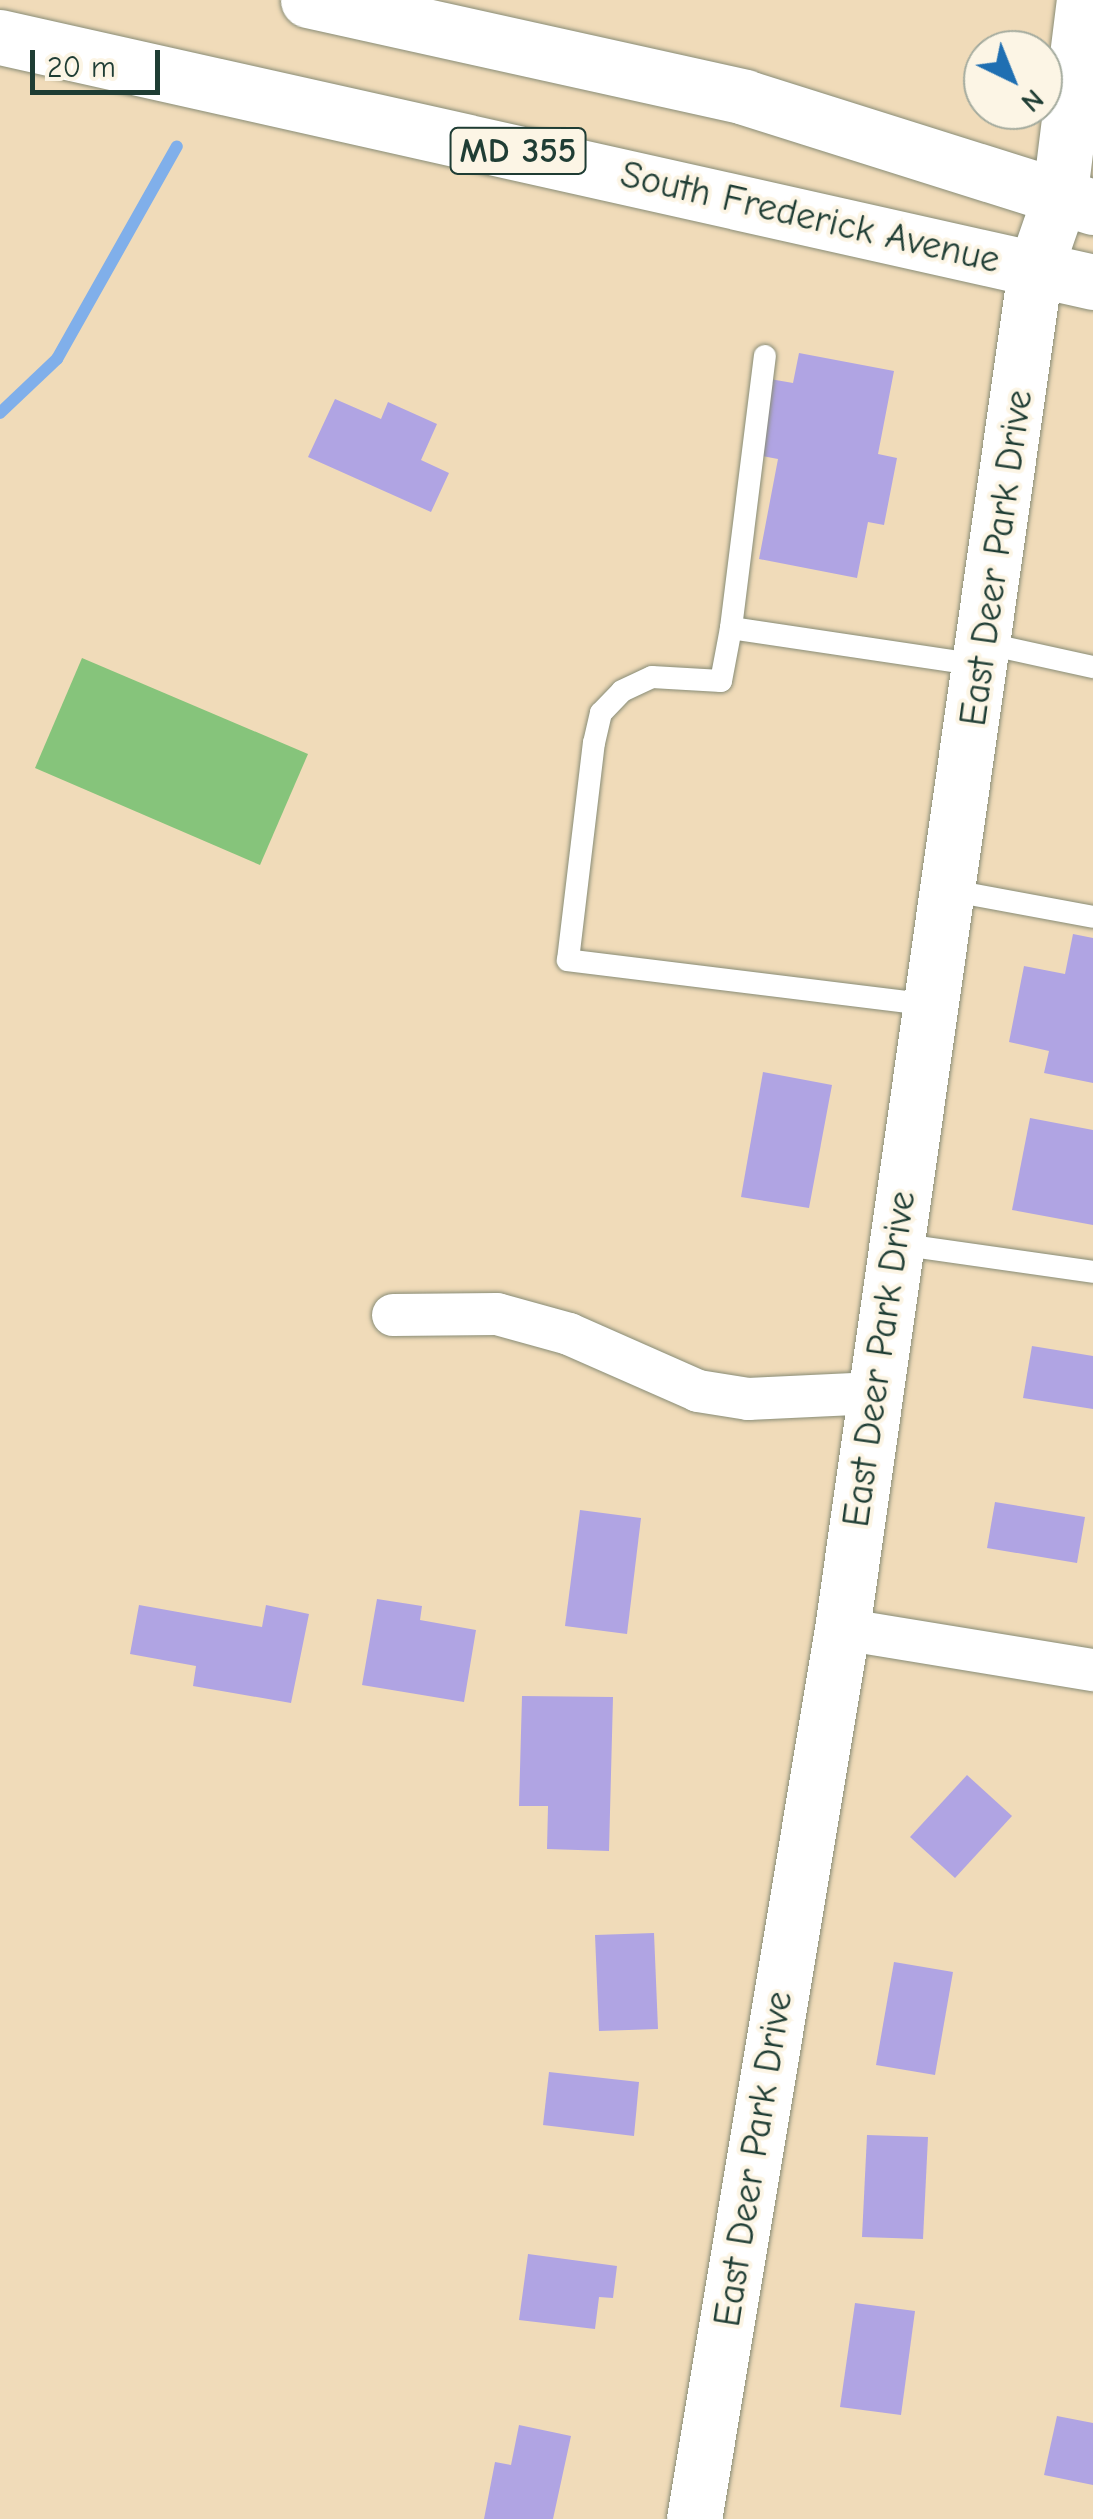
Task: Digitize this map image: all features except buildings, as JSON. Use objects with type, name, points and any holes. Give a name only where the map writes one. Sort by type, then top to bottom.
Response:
[{"type":"street","name":"South Frederick Avenue","points":[[308,0],[744,97],[1076,203]]},
{"type":"street","name":"East Deer Park Drive","points":[[694,2519],[842,1629],[1035,270],[1076,203],[1084,0]]},
{"type":"street","name":"South Frederick Avenue","points":[[0,38],[1093,282]]},
{"type":"street","points":[[394,1316],[496,1314],[569,1334],[698,1392],[748,1399],[876,1392]]},
{"type":"street","points":[[842,1629],[1093,1670]]},
{"type":"lane","points":[[765,356],[722,681],[652,677],[622,691],[601,713],[568,960],[932,1005]]},
{"type":"lane","points":[[730,628],[1093,667]]},
{"type":"lane","points":[[948,890],[1093,917]]},
{"type":"lane","points":[[897,1244],[1093,1272]]},
{"type":"green space","points":[[82,658],[308,754],[260,865],[35,768]]},
{"type":"waterway","points":[[0,413],[57,359],[177,146]]}]
